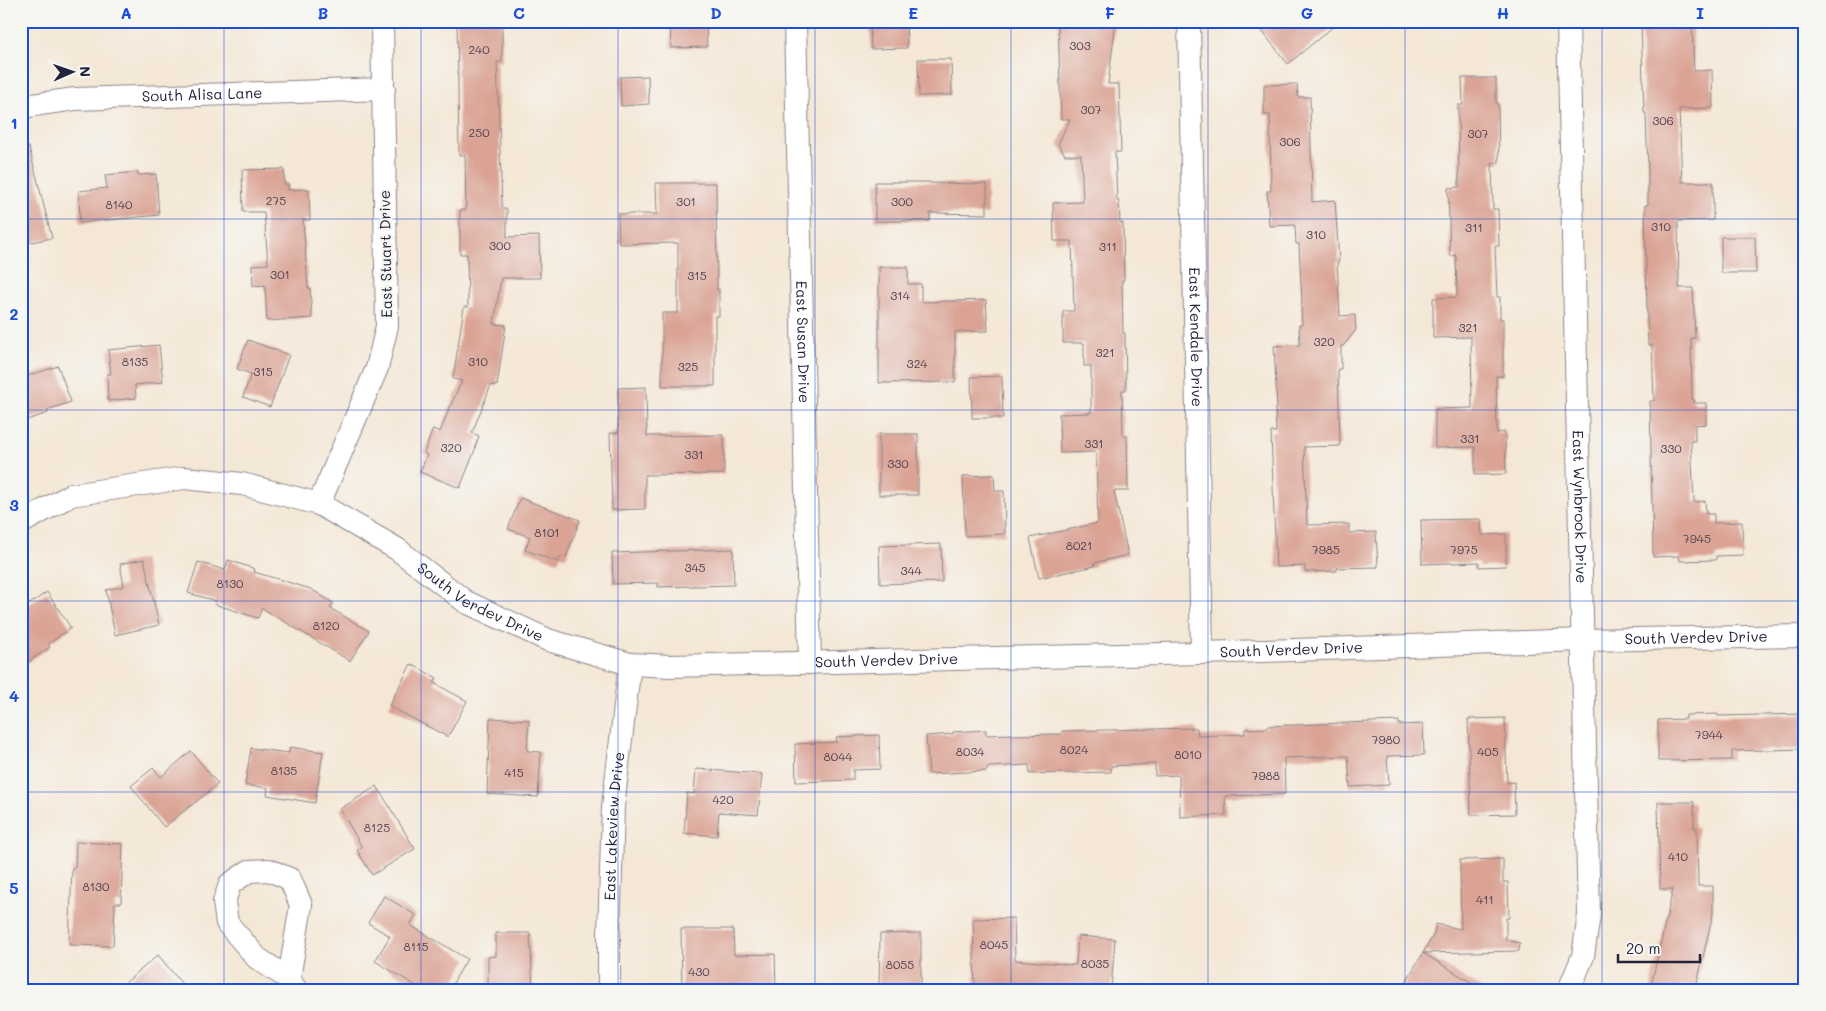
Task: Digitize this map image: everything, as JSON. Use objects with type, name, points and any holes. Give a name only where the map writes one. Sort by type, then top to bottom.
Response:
[{"type":"street","name":"East Stuart Drive","points":[[319,504],[377,368],[387,326],[382,21]]},
{"type":"street","name":"East Susan Drive","points":[[795,21],[810,663]]},
{"type":"street","name":"East Kendale Drive","points":[[1188,21],[1202,653]]},
{"type":"street","name":"East Wynbrook Drive","points":[[1568,21],[1589,915],[1583,956],[1569,990]]},
{"type":"street","name":"South Alisa Lane","points":[[21,108],[34,104],[75,99],[384,89]]},
{"type":"street","name":"South Verdev Drive","points":[[21,523],[71,495],[184,478],[242,484],[319,504],[396,549],[466,602],[548,640],[630,664],[671,666],[810,663],[1202,653],[1583,640],[1805,636]]},
{"type":"street","name":"East Lakeview Drive","points":[[609,990],[609,934],[614,807],[630,664]]},
{"type":"street","points":[[249,870],[269,870],[290,879],[301,905],[293,984],[257,958],[227,923],[224,902],[230,884],[249,870]]},
{"type":"building","points":[[457,21],[502,21],[502,62],[497,62],[502,209],[507,209],[507,237],[539,236],[540,278],[501,278],[494,324],[506,325],[497,386],[491,385],[472,433],[479,436],[460,488],[420,472],[427,455],[424,453],[433,429],[440,432],[462,381],[453,379],[464,307],[468,307],[467,254],[460,254],[460,210],[466,210],[465,155],[459,155]]},
{"type":"building","points":[[670,21],[706,21],[707,47],[671,48]]},
{"type":"building","points":[[906,21],[907,48],[871,49],[870,22]]},
{"type":"building","points":[[1058,21],[1116,21],[1108,84],[1119,84],[1121,152],[1115,152],[1117,201],[1119,201],[1120,223],[1123,223],[1124,280],[1122,280],[1126,390],[1122,390],[1123,436],[1127,436],[1128,491],[1114,491],[1128,555],[1094,563],[1095,566],[1039,578],[1030,538],[1098,523],[1096,452],[1060,453],[1059,414],[1091,413],[1091,366],[1084,366],[1084,343],[1063,343],[1063,311],[1074,311],[1072,241],[1054,241],[1053,203],[1083,202],[1081,155],[1065,155],[1058,144],[1070,119],[1061,119]]},
{"type":"building","points":[[1254,21],[1340,21],[1288,64]]},
{"type":"building","points":[[1641,21],[1692,21],[1694,71],[1712,70],[1713,108],[1679,109],[1682,182],[1713,182],[1713,220],[1678,221],[1679,288],[1693,288],[1695,338],[1691,338],[1692,400],[1695,400],[1694,403],[1706,403],[1706,424],[1695,425],[1695,441],[1691,441],[1694,502],[1705,501],[1706,514],[1714,514],[1714,523],[1742,522],[1743,555],[1716,556],[1716,560],[1680,561],[1679,556],[1653,557],[1650,401],[1654,401],[1652,345],[1648,345],[1645,205],[1648,205],[1648,171]]},
{"type":"building","points":[[918,59],[951,59],[952,95],[919,96]]},
{"type":"building","points":[[648,76],[649,104],[621,106],[620,77]]},
{"type":"building","points":[[1462,78],[1496,78],[1499,163],[1492,163],[1493,209],[1498,209],[1499,246],[1495,246],[1497,297],[1500,297],[1500,319],[1503,319],[1503,376],[1496,376],[1497,433],[1505,432],[1506,474],[1475,475],[1475,447],[1435,448],[1435,409],[1472,408],[1471,337],[1433,338],[1433,298],[1457,297],[1456,255],[1450,256],[1448,188],[1459,187],[1458,105],[1463,105]]},
{"type":"building","points":[[1297,84],[1298,97],[1310,97],[1312,202],[1335,200],[1340,316],[1355,315],[1356,330],[1341,346],[1341,369],[1338,369],[1340,446],[1304,447],[1307,525],[1349,524],[1349,533],[1376,532],[1378,567],[1337,568],[1337,571],[1305,572],[1305,566],[1276,567],[1271,432],[1276,432],[1275,408],[1277,408],[1274,346],[1300,345],[1299,325],[1302,325],[1302,304],[1299,244],[1296,244],[1295,225],[1269,226],[1267,191],[1271,191],[1270,115],[1264,115],[1264,85]]},
{"type":"building","points":[[29,147],[52,238],[21,244],[21,148]]},
{"type":"building","points":[[284,169],[284,184],[288,184],[288,190],[309,189],[310,220],[303,220],[312,318],[267,321],[265,285],[253,286],[252,265],[268,264],[264,212],[243,212],[242,170]]},
{"type":"building","points":[[138,172],[138,175],[156,174],[159,215],[80,223],[79,191],[107,188],[105,175]]},
{"type":"building","points":[[875,182],[987,184],[987,214],[930,213],[930,221],[875,221]]},
{"type":"building","points":[[656,183],[716,183],[719,316],[715,316],[715,386],[662,386],[662,313],[678,313],[678,243],[619,244],[618,214],[657,214]]},
{"type":"building","points":[[1721,237],[1755,237],[1756,273],[1721,273]]},
{"type":"building","points":[[879,267],[908,267],[908,284],[921,284],[921,302],[986,300],[988,331],[955,332],[955,382],[879,383]]},
{"type":"building","points":[[248,340],[289,355],[270,407],[243,397],[251,374],[237,369]]},
{"type":"building","points":[[159,345],[163,382],[135,385],[136,398],[108,401],[107,374],[111,374],[108,350]]},
{"type":"building","points":[[58,366],[71,402],[47,410],[48,413],[21,422],[21,378]]},
{"type":"building","points":[[1002,376],[1003,418],[972,418],[971,377]]},
{"type":"building","points":[[646,387],[647,436],[724,435],[724,474],[645,475],[645,509],[612,510],[610,433],[618,433],[618,388]]},
{"type":"building","points":[[879,434],[918,434],[918,495],[879,495]]},
{"type":"building","points":[[994,475],[995,491],[1004,491],[1005,534],[965,536],[963,476]]},
{"type":"building","points":[[520,498],[580,520],[566,557],[561,556],[558,562],[525,550],[530,537],[508,529]]},
{"type":"building","points":[[1481,519],[1482,535],[1506,534],[1506,566],[1479,567],[1479,562],[1422,564],[1421,520]]},
{"type":"building","points":[[941,544],[942,582],[880,584],[879,546]]},
{"type":"building","points":[[733,549],[734,585],[658,587],[658,583],[613,584],[612,553]]},
{"type":"building","points":[[144,559],[159,625],[115,635],[106,590],[124,586],[120,564]]},
{"type":"building","points":[[228,560],[255,569],[254,572],[311,589],[333,603],[330,608],[369,631],[350,661],[262,608],[258,618],[214,604],[216,601],[188,593],[198,562],[225,570]]},
{"type":"building","points":[[47,592],[71,628],[48,644],[50,647],[21,667],[21,610]]},
{"type":"building","points":[[411,664],[437,678],[434,683],[467,701],[448,737],[389,706]]},
{"type":"building","points":[[1718,714],[1718,716],[1805,714],[1805,749],[1732,751],[1732,760],[1658,761],[1658,720],[1686,719],[1686,715]]},
{"type":"building","points":[[490,718],[529,720],[527,751],[541,752],[538,797],[487,794]]},
{"type":"building","points":[[1505,718],[1507,783],[1514,782],[1515,814],[1471,815],[1468,719]]},
{"type":"building","points":[[1399,721],[1399,725],[1423,724],[1424,755],[1387,756],[1389,785],[1350,787],[1348,756],[1284,758],[1285,794],[1225,796],[1226,815],[1180,817],[1179,775],[1155,776],[1155,764],[1111,766],[1111,772],[1030,774],[1029,765],[987,767],[987,771],[929,774],[926,736],[986,730],[986,735],[1011,735],[1062,734],[1062,731],[1197,728],[1198,736],[1245,734],[1245,729],[1267,728],[1267,726]]},
{"type":"building","points":[[879,735],[880,769],[853,770],[853,780],[796,782],[795,744],[837,742],[836,737]]},
{"type":"building","points":[[290,747],[323,752],[315,803],[267,795],[268,788],[245,785],[251,748],[289,753]]},
{"type":"building","points":[[191,751],[218,784],[164,827],[131,786],[153,768],[161,777]]},
{"type":"building","points":[[696,769],[762,774],[758,815],[719,812],[717,836],[684,833],[687,793],[694,794]]},
{"type":"building","points":[[377,786],[415,849],[372,875],[357,850],[362,847],[340,809]]},
{"type":"building","points":[[1658,802],[1694,802],[1694,828],[1697,828],[1698,886],[1713,886],[1713,913],[1696,988],[1681,985],[1680,990],[1650,990],[1673,889],[1660,889]]},
{"type":"building","points":[[76,842],[123,844],[121,903],[115,903],[113,946],[69,945],[72,868],[75,868]]},
{"type":"building","points":[[1503,859],[1503,882],[1508,882],[1509,918],[1506,918],[1506,940],[1520,943],[1519,951],[1423,953],[1434,934],[1436,924],[1461,929],[1460,860]]},
{"type":"building","points":[[384,896],[416,915],[410,925],[467,959],[449,990],[423,990],[375,961],[390,936],[368,923]]},
{"type":"building","points":[[1014,918],[1015,960],[1076,965],[1078,936],[1115,939],[1111,990],[975,990],[973,919]]},
{"type":"building","points":[[681,929],[733,929],[734,955],[775,954],[776,990],[682,990]]},
{"type":"building","points":[[496,933],[530,933],[533,990],[488,990],[488,957],[496,956]]},
{"type":"building","points":[[921,933],[921,990],[879,990],[880,934]]},
{"type":"building","points":[[1423,953],[1484,990],[1401,990]]},
{"type":"building","points":[[158,955],[187,990],[117,990]]}]
